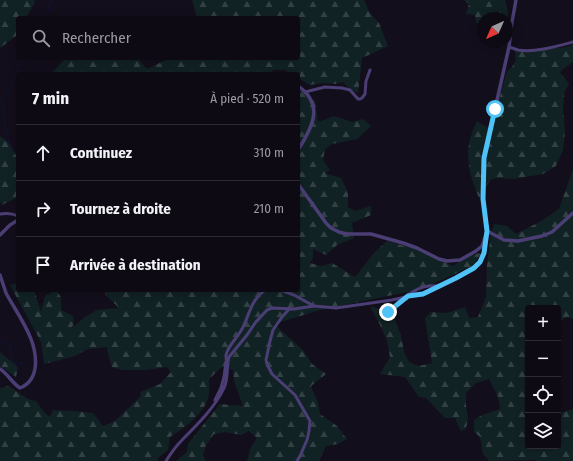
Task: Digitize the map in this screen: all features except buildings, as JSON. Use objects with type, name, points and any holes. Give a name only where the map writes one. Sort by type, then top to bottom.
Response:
[{"type":"street","points":[[513,20],[516,0]]},
{"type":"street","points":[[512,48],[519,50],[530,50],[573,42]]},
{"type":"street","points":[[227,362],[255,323],[267,310],[277,308],[306,308],[314,306],[336,308],[423,294],[474,268],[480,262],[484,253],[487,231],[483,199],[484,158],[509,48]]},
{"type":"street","points":[[306,92],[325,87],[342,88],[350,90],[360,100],[365,94],[366,81],[370,70]]},
{"type":"street","points":[[300,88],[306,92],[314,107],[314,118],[300,146]]},
{"type":"street","points":[[300,187],[326,223],[335,231],[346,234],[371,234],[403,243],[447,261],[460,260],[476,251],[482,246],[487,231]]},
{"type":"street","points":[[0,214],[7,213],[16,215]]},
{"type":"street","points":[[487,231],[504,240],[518,241],[542,236],[552,232],[573,213]]},
{"type":"street","points":[[0,235],[16,221]]},
{"type":"street","points":[[0,275],[6,292],[30,338],[36,365],[34,374],[30,381],[25,386],[20,388],[0,369]]},
{"type":"street","points":[[388,312],[418,288],[439,286]]},
{"type":"street","points":[[166,461],[182,439],[201,420],[220,396],[227,381],[227,352],[244,325],[259,294],[262,292]]},
{"type":"street","points":[[286,292],[314,306]]},
{"type":"street","points":[[290,308],[273,330],[266,360],[272,374],[295,396],[310,421],[308,440],[297,461]]},
{"type":"green space","points":[[0,0],[34,0],[35,2],[27,16],[16,16],[16,36],[0,48]]},
{"type":"green space","points":[[192,0],[364,0],[370,13],[379,23],[388,46],[362,58],[358,93],[351,90],[343,82],[335,84],[322,83],[310,85],[300,79],[300,72],[288,72],[285,70],[273,70],[272,72],[53,72],[64,60],[140,60],[147,69],[166,60],[300,60],[300,16],[196,16]]},
{"type":"green space","points":[[464,0],[505,0],[508,12],[477,12],[476,23],[475,15],[466,14],[469,4]]},
{"type":"green space","points":[[573,44],[573,62],[560,72],[569,84],[564,93],[563,110],[565,131],[563,150],[556,166],[543,174],[514,179],[496,178],[490,180],[479,198],[470,169],[468,154],[470,139],[477,121],[488,128],[496,110],[507,71],[512,67],[516,60],[515,51],[534,51],[546,48],[560,48]]},
{"type":"green space","points":[[300,90],[315,101],[318,122],[334,116],[352,122],[363,119],[371,126],[357,139],[332,144],[325,149],[323,160],[330,170],[325,173],[341,178],[348,192],[348,207],[355,211],[371,206],[371,215],[352,223],[354,238],[337,245],[326,255],[313,249],[313,258],[310,263],[321,266],[332,263],[355,277],[374,253],[387,241],[419,250],[453,266],[470,255],[481,253],[474,265],[422,289],[320,310],[274,324],[303,350],[312,364],[326,374],[311,386],[318,403],[320,414],[337,426],[347,439],[338,444],[326,446],[319,461],[247,461],[250,449],[257,438],[249,431],[241,435],[225,432],[214,434],[206,445],[203,455],[206,461],[176,461],[187,452],[188,444],[220,404],[243,406],[234,381],[233,370],[223,366],[209,379],[209,396],[202,410],[187,425],[170,437],[168,450],[159,457],[157,461],[0,461],[0,388],[9,386],[28,399],[36,401],[44,412],[50,417],[53,410],[93,413],[103,426],[115,421],[141,396],[140,392],[160,384],[171,372],[167,367],[146,370],[122,370],[112,367],[107,347],[88,349],[75,356],[44,364],[41,342],[10,285],[16,284],[16,292],[35,292],[41,312],[45,296],[52,292],[57,292],[61,297],[61,310],[73,316],[74,324],[71,329],[85,317],[97,310],[119,308],[105,294],[105,292],[300,292]]},
{"type":"green space","points":[[0,136],[8,142],[16,156],[16,198],[2,205],[0,202]]},
{"type":"green space","points":[[573,169],[573,319],[568,317],[561,320],[561,305],[525,305],[525,449],[561,449],[561,413],[573,409],[573,461],[488,461],[489,460],[483,454],[480,437],[474,432],[474,420],[482,415],[500,409],[498,397],[489,379],[476,383],[466,393],[468,417],[466,429],[461,431],[455,418],[445,418],[426,398],[419,397],[405,377],[380,374],[390,357],[387,341],[370,306],[392,313],[401,335],[404,352],[409,362],[419,366],[432,363],[425,318],[431,312],[447,313],[465,307],[469,318],[478,317],[486,297],[487,263],[494,224],[507,226],[516,234],[543,220],[559,209]]},
{"type":"green space","points":[[0,352],[18,367],[16,377],[0,366]]},
{"type":"waterway","points":[[43,16],[48,12],[50,3],[53,0]]},
{"type":"waterway","points":[[17,72],[24,60]]},
{"type":"waterway","points":[[0,99],[8,91],[16,74]]},
{"type":"waterway","points":[[0,103],[4,110],[8,138],[16,152]]},
{"type":"waterway","points":[[0,341],[10,345],[12,360],[15,363],[24,364]]},
{"type":"route","points":[[388,312],[408,296],[423,294],[474,268],[480,262],[484,253],[487,231],[483,199],[484,158],[495,109]]}]
